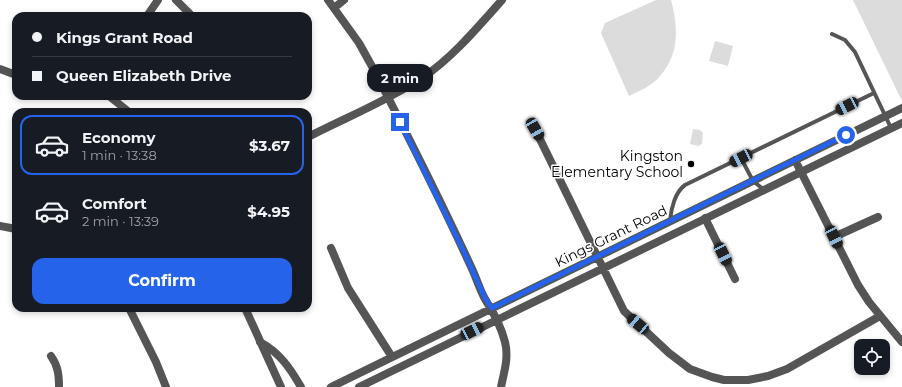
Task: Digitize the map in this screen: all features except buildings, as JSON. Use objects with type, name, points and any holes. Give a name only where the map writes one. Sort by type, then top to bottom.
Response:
[{"type":"street","points":[[150,12],[158,0]]},
{"type":"street","points":[[176,0],[188,12]]},
{"type":"street","points":[[328,0],[359,43],[388,97],[485,298],[497,319],[506,344],[507,354],[507,365],[501,387]]},
{"type":"street","points":[[334,8],[344,0]]},
{"type":"street","points":[[312,135],[411,85],[438,66],[502,0]]},
{"type":"street","points":[[0,69],[12,74]]},
{"type":"street","points":[[115,100],[124,108]]},
{"type":"street","name":"Kings Grant Road","points":[[330,387],[902,108]]},
{"type":"street","name":"Kings Grant Road","points":[[359,387],[603,267],[902,123]]},
{"type":"street","points":[[535,129],[624,311],[679,362],[702,374],[729,384],[758,379],[780,372],[880,316]]},
{"type":"street","points":[[795,160],[858,285],[880,316],[902,342]]},
{"type":"street","points":[[834,237],[878,217]]},
{"type":"street","points":[[705,218],[735,279]]},
{"type":"street","points":[[0,226],[12,228]]},
{"type":"street","points":[[331,248],[348,288],[392,357]]},
{"type":"street","points":[[131,312],[156,362],[166,387]]},
{"type":"street","points":[[246,312],[281,387]]},
{"type":"street","points":[[260,342],[270,347],[286,362],[301,387]]},
{"type":"street","points":[[51,356],[58,372],[59,387]]},
{"type":"lane","points":[[832,34],[845,40],[855,52],[891,128]]},
{"type":"lane","points":[[670,222],[671,211],[682,187],[874,93]]},
{"type":"lane","points":[[741,158],[753,181],[763,190]]},
{"type":"shaded area","points":[[656,0],[671,0],[676,30],[674,49],[667,67],[657,80],[629,96],[601,33],[605,23]]},
{"type":"shaded area","points":[[853,0],[902,0],[902,101]]},
{"type":"shaded area","points":[[715,41],[733,46],[728,66],[709,61]]},
{"type":"shaded area","points":[[693,129],[700,130],[703,133],[702,144],[698,146],[690,144]]},
{"type":"place","name":"Kingston Elementary School","points":[[691,164]]},
{"type":"route","points":[[400,122],[485,298],[492,308],[846,135]]}]
